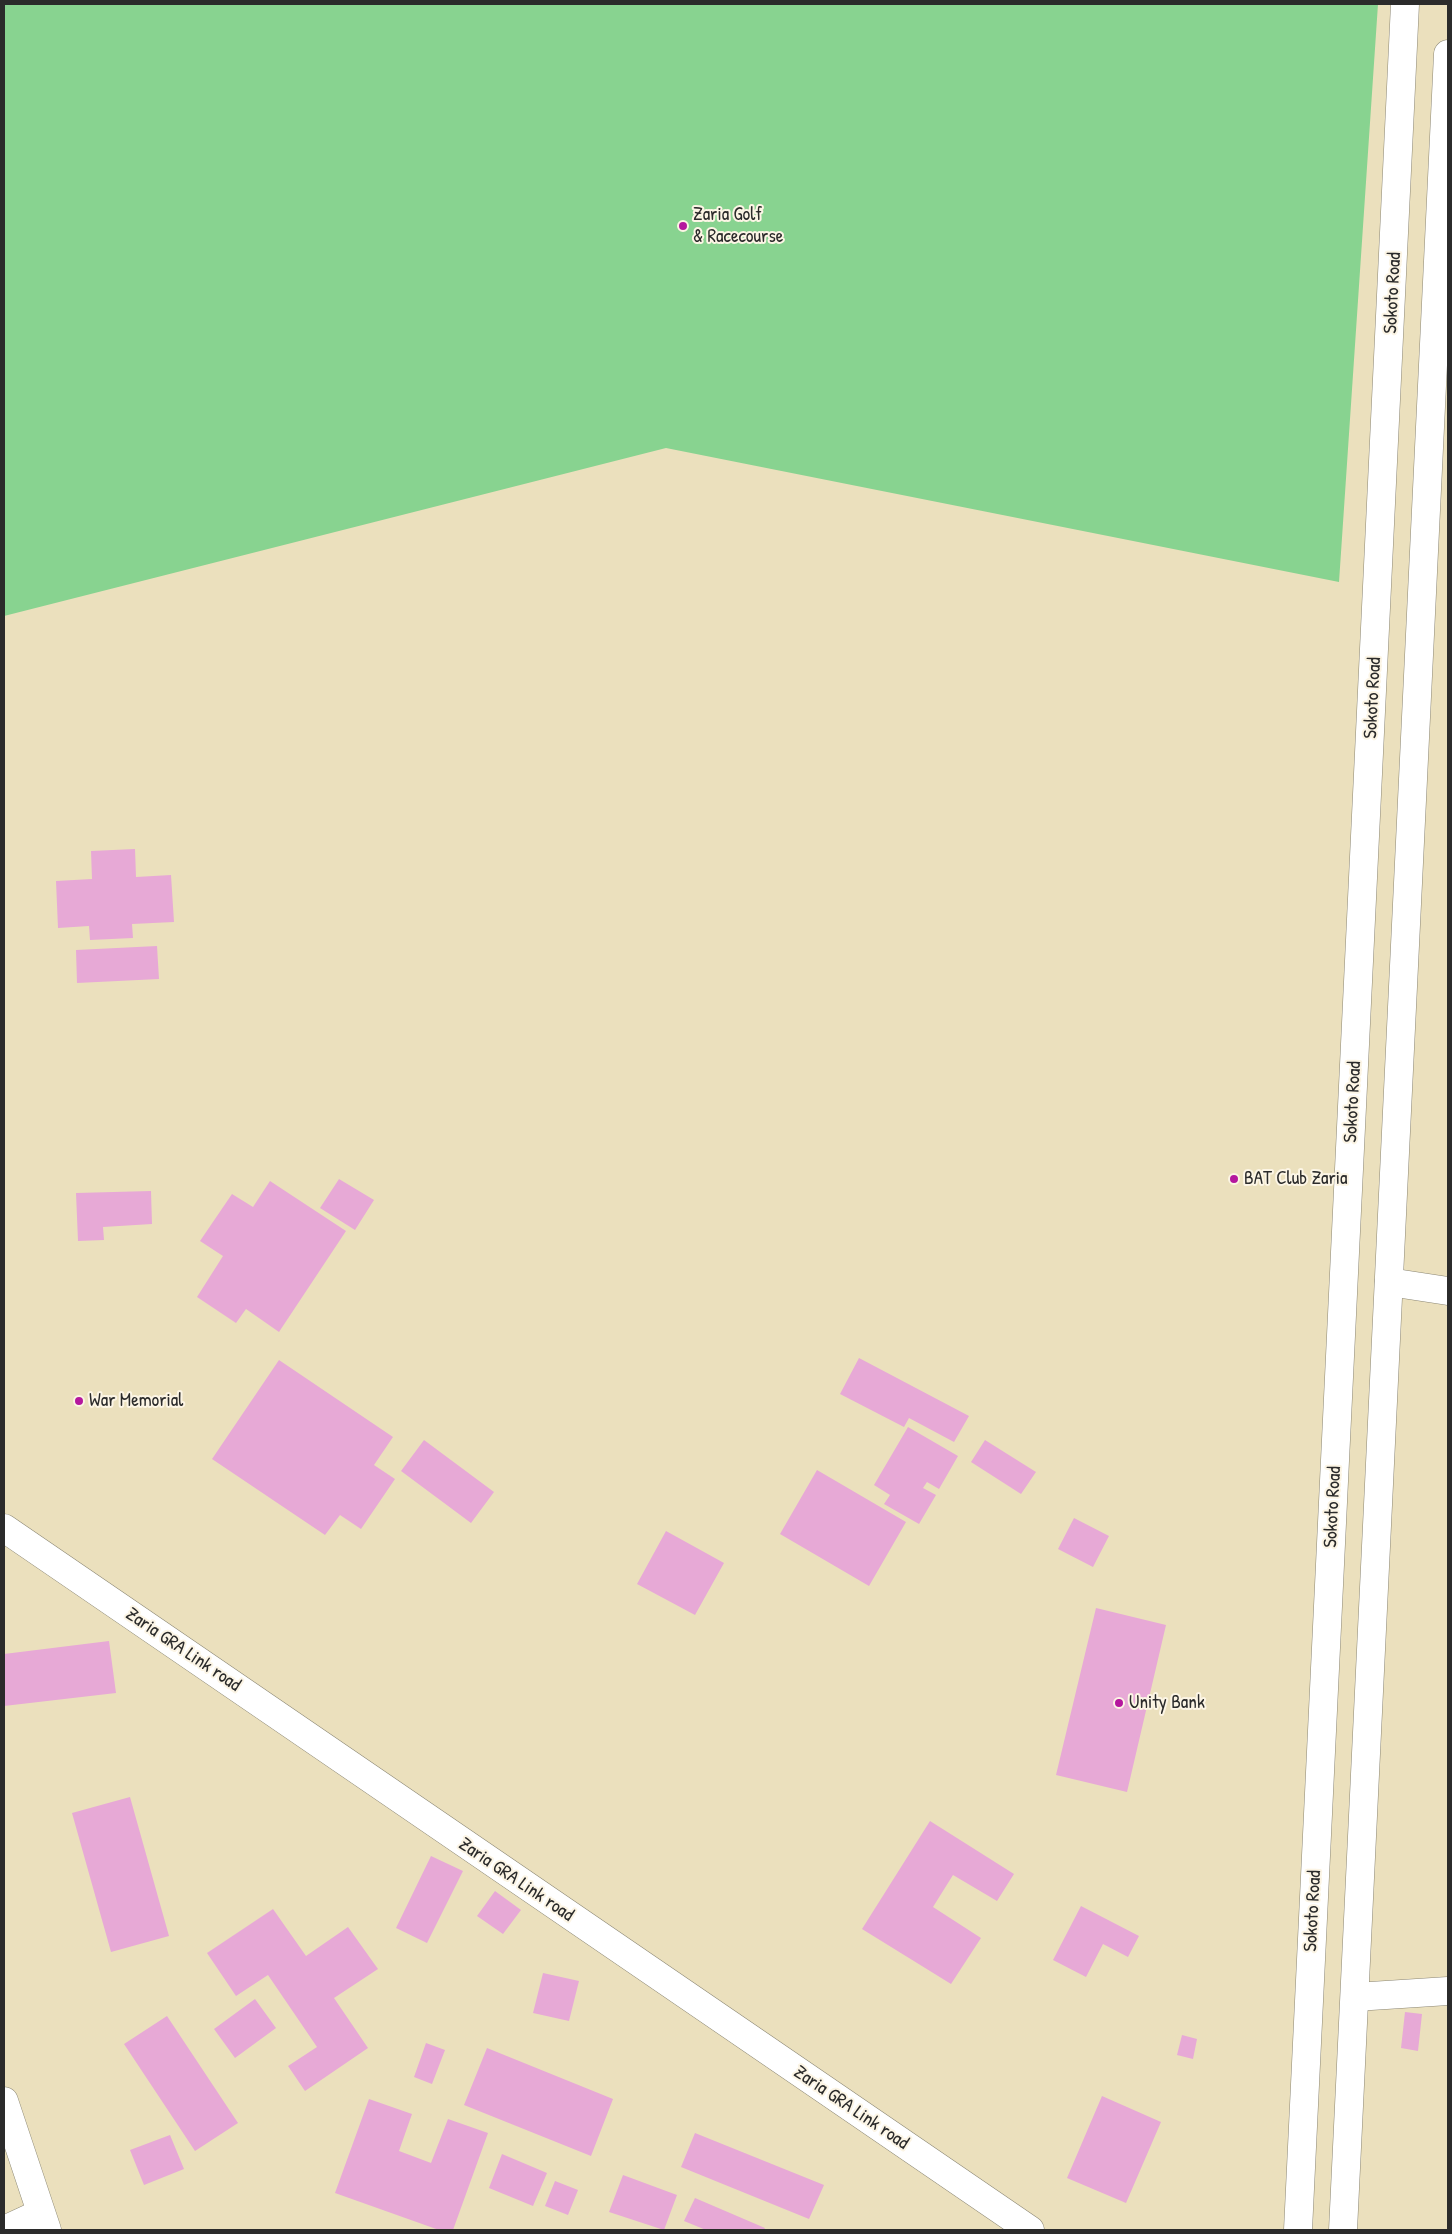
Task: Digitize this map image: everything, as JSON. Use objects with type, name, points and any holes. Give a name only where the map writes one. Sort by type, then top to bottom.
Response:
[{"type":"main road","name":"Sokoto Road","points":[[1298,2230],[1405,4]]},
{"type":"main road","points":[[1343,2230],[1448,54]]},
{"type":"main road","points":[[1389,1282],[1448,1291]]},
{"type":"main road","name":"Zaria GRA Link road","points":[[4,1528],[1030,2230]]},
{"type":"main road","points":[[1354,1996],[1448,1991]]},
{"type":"main road","points":[[4,2101],[44,2222],[4,2230]]},
{"type":"green space","name":"Zaria Golf & Racecourse","points":[[4,4],[1378,4],[1339,582],[666,448],[4,616]]},
{"type":"building","points":[[135,849],[136,877],[171,875],[174,922],[132,924],[133,938],[90,940],[89,926],[58,928],[56,881],[92,879],[91,851]]},
{"type":"building","points":[[157,946],[159,979],[77,983],[76,950]]},
{"type":"building","points":[[339,1179],[374,1200],[355,1230],[320,1208]]},
{"type":"building","points":[[270,1181],[346,1231],[279,1332],[246,1309],[236,1323],[197,1297],[223,1256],[200,1241],[232,1194],[253,1207]]},
{"type":"building","points":[[151,1191],[152,1224],[103,1227],[104,1240],[78,1241],[76,1193]]},
{"type":"building","points":[[859,1358],[969,1416],[954,1442],[909,1418],[904,1427],[840,1394]]},
{"type":"building","points":[[279,1360],[393,1437],[374,1465],[395,1479],[361,1529],[340,1515],[325,1535],[212,1459]]},
{"type":"building","points":[[908,1427],[958,1456],[939,1489],[927,1482],[923,1488],[936,1495],[919,1524],[884,1504],[890,1495],[874,1485]]},
{"type":"building","points":[[424,1440],[494,1492],[471,1523],[401,1471]]},
{"type":"building","points":[[985,1440],[1036,1472],[1021,1494],[971,1462]]},
{"type":"building","points":[[817,1470],[906,1522],[869,1586],[780,1534]]},
{"type":"building","points":[[1074,1518],[1109,1536],[1093,1567],[1058,1549]]},
{"type":"building","points":[[666,1531],[724,1563],[695,1615],[637,1584]]},
{"type":"building","points":[[1096,1608],[1166,1625],[1127,1792],[1056,1775]]},
{"type":"building","points":[[109,1641],[116,1693],[4,1706],[4,1654]]},
{"type":"building","points":[[130,1797],[169,1936],[111,1952],[72,1813]]},
{"type":"building","points":[[930,1821],[1014,1874],[997,1901],[953,1875],[933,1907],[981,1938],[951,1984],[862,1929]]},
{"type":"building","points":[[431,1856],[463,1871],[427,1943],[396,1928]]},
{"type":"building","points":[[495,1891],[521,1910],[503,1934],[477,1916]]},
{"type":"building","points":[[1081,1906],[1139,1936],[1128,1957],[1103,1944],[1086,1977],[1053,1960]]},
{"type":"building","points":[[273,1909],[306,1956],[348,1927],[378,1969],[334,1998],[368,2048],[305,2091],[288,2066],[317,2047],[268,1975],[236,1996],[207,1953]]},
{"type":"building","points":[[543,1973],[579,1981],[569,2021],[533,2013]]},
{"type":"building","points":[[255,1999],[276,2028],[235,2058],[214,2029]]},
{"type":"building","points":[[1405,2012],[1422,2014],[1418,2051],[1401,2048]]},
{"type":"building","points":[[167,2016],[238,2123],[195,2151],[124,2044]]},
{"type":"building","points":[[1182,2035],[1197,2039],[1193,2059],[1177,2055]]},
{"type":"building","points":[[426,2043],[445,2050],[432,2084],[414,2077]]},
{"type":"building","points":[[487,2048],[613,2099],[591,2156],[464,2105]]},
{"type":"building","points":[[1102,2096],[1161,2122],[1126,2203],[1067,2178]]},
{"type":"building","points":[[369,2099],[412,2114],[399,2151],[431,2163],[448,2119],[488,2133],[453,2230],[439,2230],[335,2193]]},
{"type":"building","points":[[695,2133],[824,2185],[809,2219],[681,2167]]},
{"type":"building","points":[[170,2135],[184,2169],[144,2185],[130,2150]]},
{"type":"building","points":[[502,2154],[547,2173],[533,2206],[489,2188]]},
{"type":"building","points":[[623,2175],[677,2195],[664,2230],[609,2212]]},
{"type":"building","points":[[555,2181],[578,2190],[568,2215],[545,2206]]},
{"type":"building","points":[[695,2198],[765,2228],[764,2230],[706,2230],[684,2221]]},
{"type":"place","name":"Zaria Golf & Racecourse","points":[[683,226]]},
{"type":"place","name":"BAT Club Zaria","points":[[1234,1179]]},
{"type":"place","name":"War Memorial","points":[[79,1401]]},
{"type":"place","name":"Unity Bank","points":[[1119,1703]]}]
